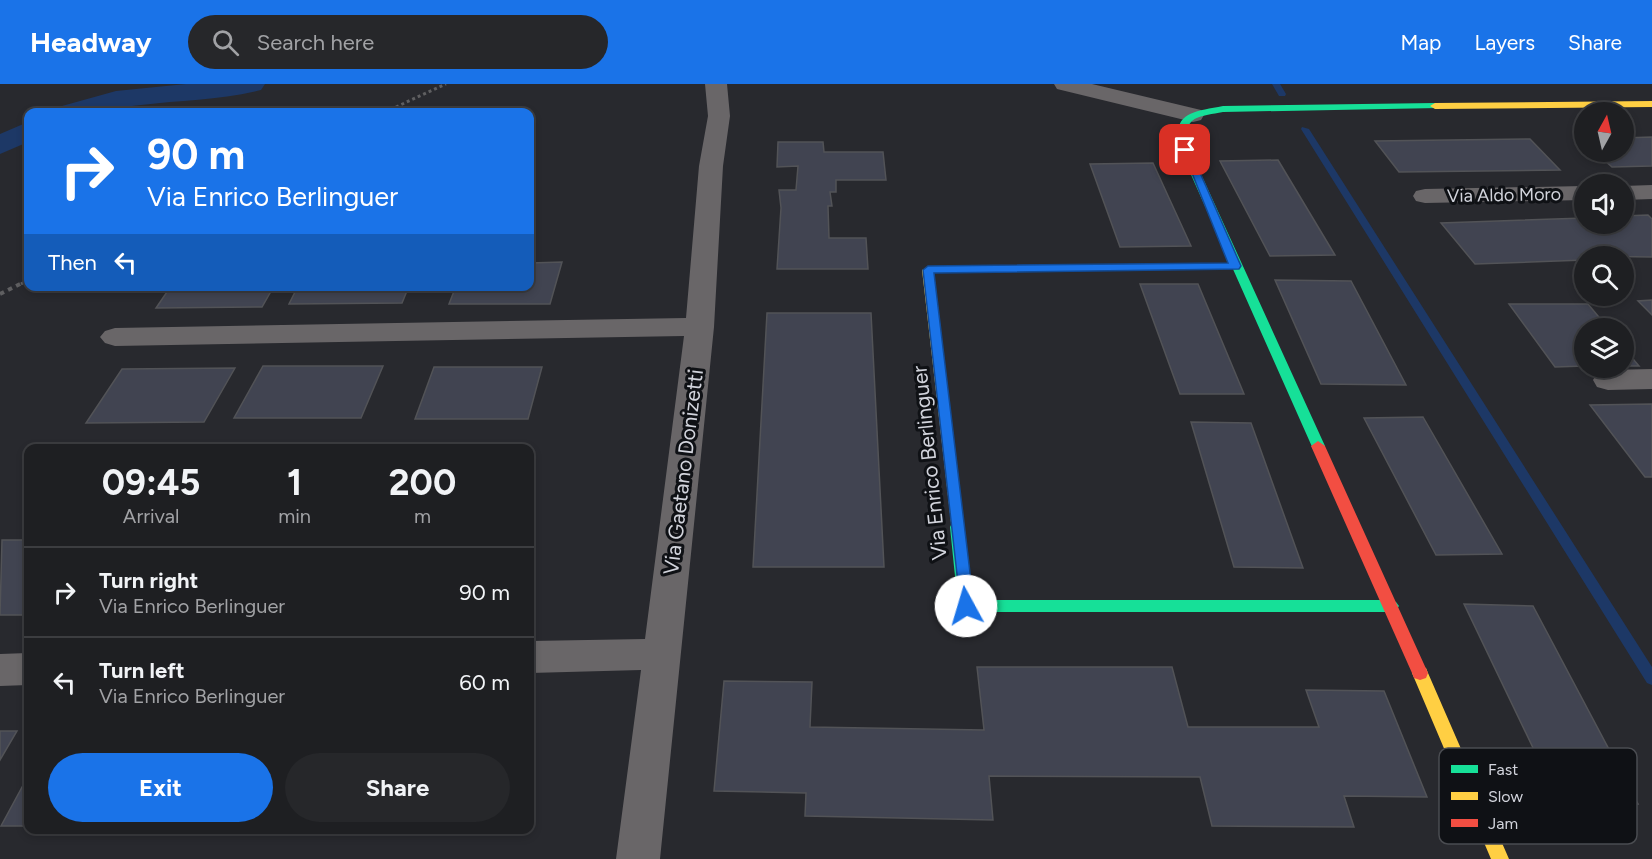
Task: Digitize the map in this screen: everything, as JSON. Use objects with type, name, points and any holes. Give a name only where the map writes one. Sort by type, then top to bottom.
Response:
[{"type":"street","name":"Via Gaetano Donizetti","points":[[638,859],[700,327],[711,165],[719,116],[716,84]]},
{"type":"street","points":[[1065,84],[1193,115]]},
{"type":"street","points":[[1452,748],[1391,606],[1235,266],[1185,150],[1181,130],[1184,122],[1193,115],[1212,110],[1239,108],[1652,104]]},
{"type":"street","points":[[1634,193],[1652,192]]},
{"type":"street","name":"Via Aldo Moro","points":[[1425,196],[1574,194]]},
{"type":"street","name":"Via Enrico Berlinguer","points":[[1235,266],[928,270],[966,606],[1391,606]]},
{"type":"street","points":[[115,337],[700,327]]},
{"type":"street","points":[[1608,380],[1652,379]]},
{"type":"street","points":[[534,657],[661,654]]},
{"type":"street","points":[[0,670],[24,669]]},
{"type":"street","points":[[1494,844],[1500,859]]},
{"type":"path","points":[[394,108],[446,84]]},
{"type":"path","points":[[0,294],[24,282]]},
{"type":"building","points":[[1652,137],[1652,166],[1612,167],[1606,162],[1634,162],[1634,138]]},
{"type":"building","points":[[1530,139],[1560,170],[1399,172],[1375,141]]},
{"type":"building","points":[[778,142],[823,142],[824,152],[883,152],[886,180],[836,180],[836,192],[830,192],[832,206],[828,206],[829,238],[866,238],[868,269],[777,269],[781,208],[779,190],[796,190],[798,166],[777,167]]},
{"type":"building","points":[[1278,160],[1335,255],[1270,256],[1220,161]]},
{"type":"building","points":[[1153,163],[1191,246],[1120,247],[1090,164]]},
{"type":"building","points":[[1648,215],[1652,219],[1652,257],[1634,257],[1634,246],[1574,246],[1574,260],[1475,264],[1441,223],[1574,218],[1574,234],[1634,234],[1634,216]]},
{"type":"building","points":[[562,262],[550,304],[449,304],[454,291],[534,291],[534,263]]},
{"type":"building","points":[[1275,280],[1351,281],[1406,385],[1321,384]]},
{"type":"building","points":[[1140,284],[1198,284],[1244,394],[1180,394]]},
{"type":"building","points":[[168,291],[271,291],[262,307],[156,308]]},
{"type":"building","points":[[296,291],[407,291],[402,303],[289,304]]},
{"type":"building","points":[[1652,300],[1652,315],[1638,301]]},
{"type":"building","points":[[1509,304],[1590,306],[1600,318],[1574,318],[1574,366],[1555,367]]},
{"type":"building","points":[[767,313],[871,313],[884,567],[753,567]]},
{"type":"building","points":[[263,366],[383,366],[361,418],[234,418]]},
{"type":"building","points":[[434,367],[542,367],[528,419],[415,419]]},
{"type":"building","points":[[235,368],[204,422],[86,423],[122,369]]},
{"type":"building","points":[[1652,404],[1652,477],[1645,477],[1590,405]]},
{"type":"building","points":[[1423,417],[1502,554],[1436,555],[1364,418]]},
{"type":"building","points":[[1191,422],[1251,423],[1303,568],[1234,567]]},
{"type":"building","points":[[2,540],[24,540],[24,615],[0,615]]},
{"type":"building","points":[[1464,604],[1533,606],[1608,748],[1533,748]]},
{"type":"building","points":[[977,667],[1172,667],[1188,727],[1319,727],[1306,690],[1384,691],[1427,797],[1344,796],[1354,827],[1212,826],[1200,777],[989,776],[993,820],[805,816],[806,793],[714,791],[724,681],[812,682],[810,727],[984,730]]},
{"type":"building","points":[[0,731],[17,731],[0,760]]},
{"type":"building","points":[[24,783],[24,826],[1,826]]},
{"type":"waterway","points":[[85,108],[138,96],[206,91],[251,84]]},
{"type":"waterway","points":[[1276,84],[1282,94]]},
{"type":"waterway","points":[[1305,129],[1652,679]]},
{"type":"waterway","points":[[0,145],[24,133]]},
{"type":"traffic: fast","points":[[1318,446],[1185,150],[1181,134],[1183,124],[1195,114],[1223,109],[1435,106]]},
{"type":"traffic: fast","points":[[957,527],[966,606],[1391,606]]},
{"type":"traffic: slow","points":[[1435,106],[1652,104]]},
{"type":"traffic: slow","points":[[957,527],[928,270],[1050,268]]},
{"type":"traffic: slow","points":[[1420,673],[1452,748]]},
{"type":"traffic: slow","points":[[1494,844],[1500,859]]},
{"type":"traffic: jam","points":[[1050,268],[1235,266]]},
{"type":"traffic: jam","points":[[1318,446],[1420,673]]},
{"type":"route","points":[[966,606],[928,270],[1235,266],[1185,150]]}]
